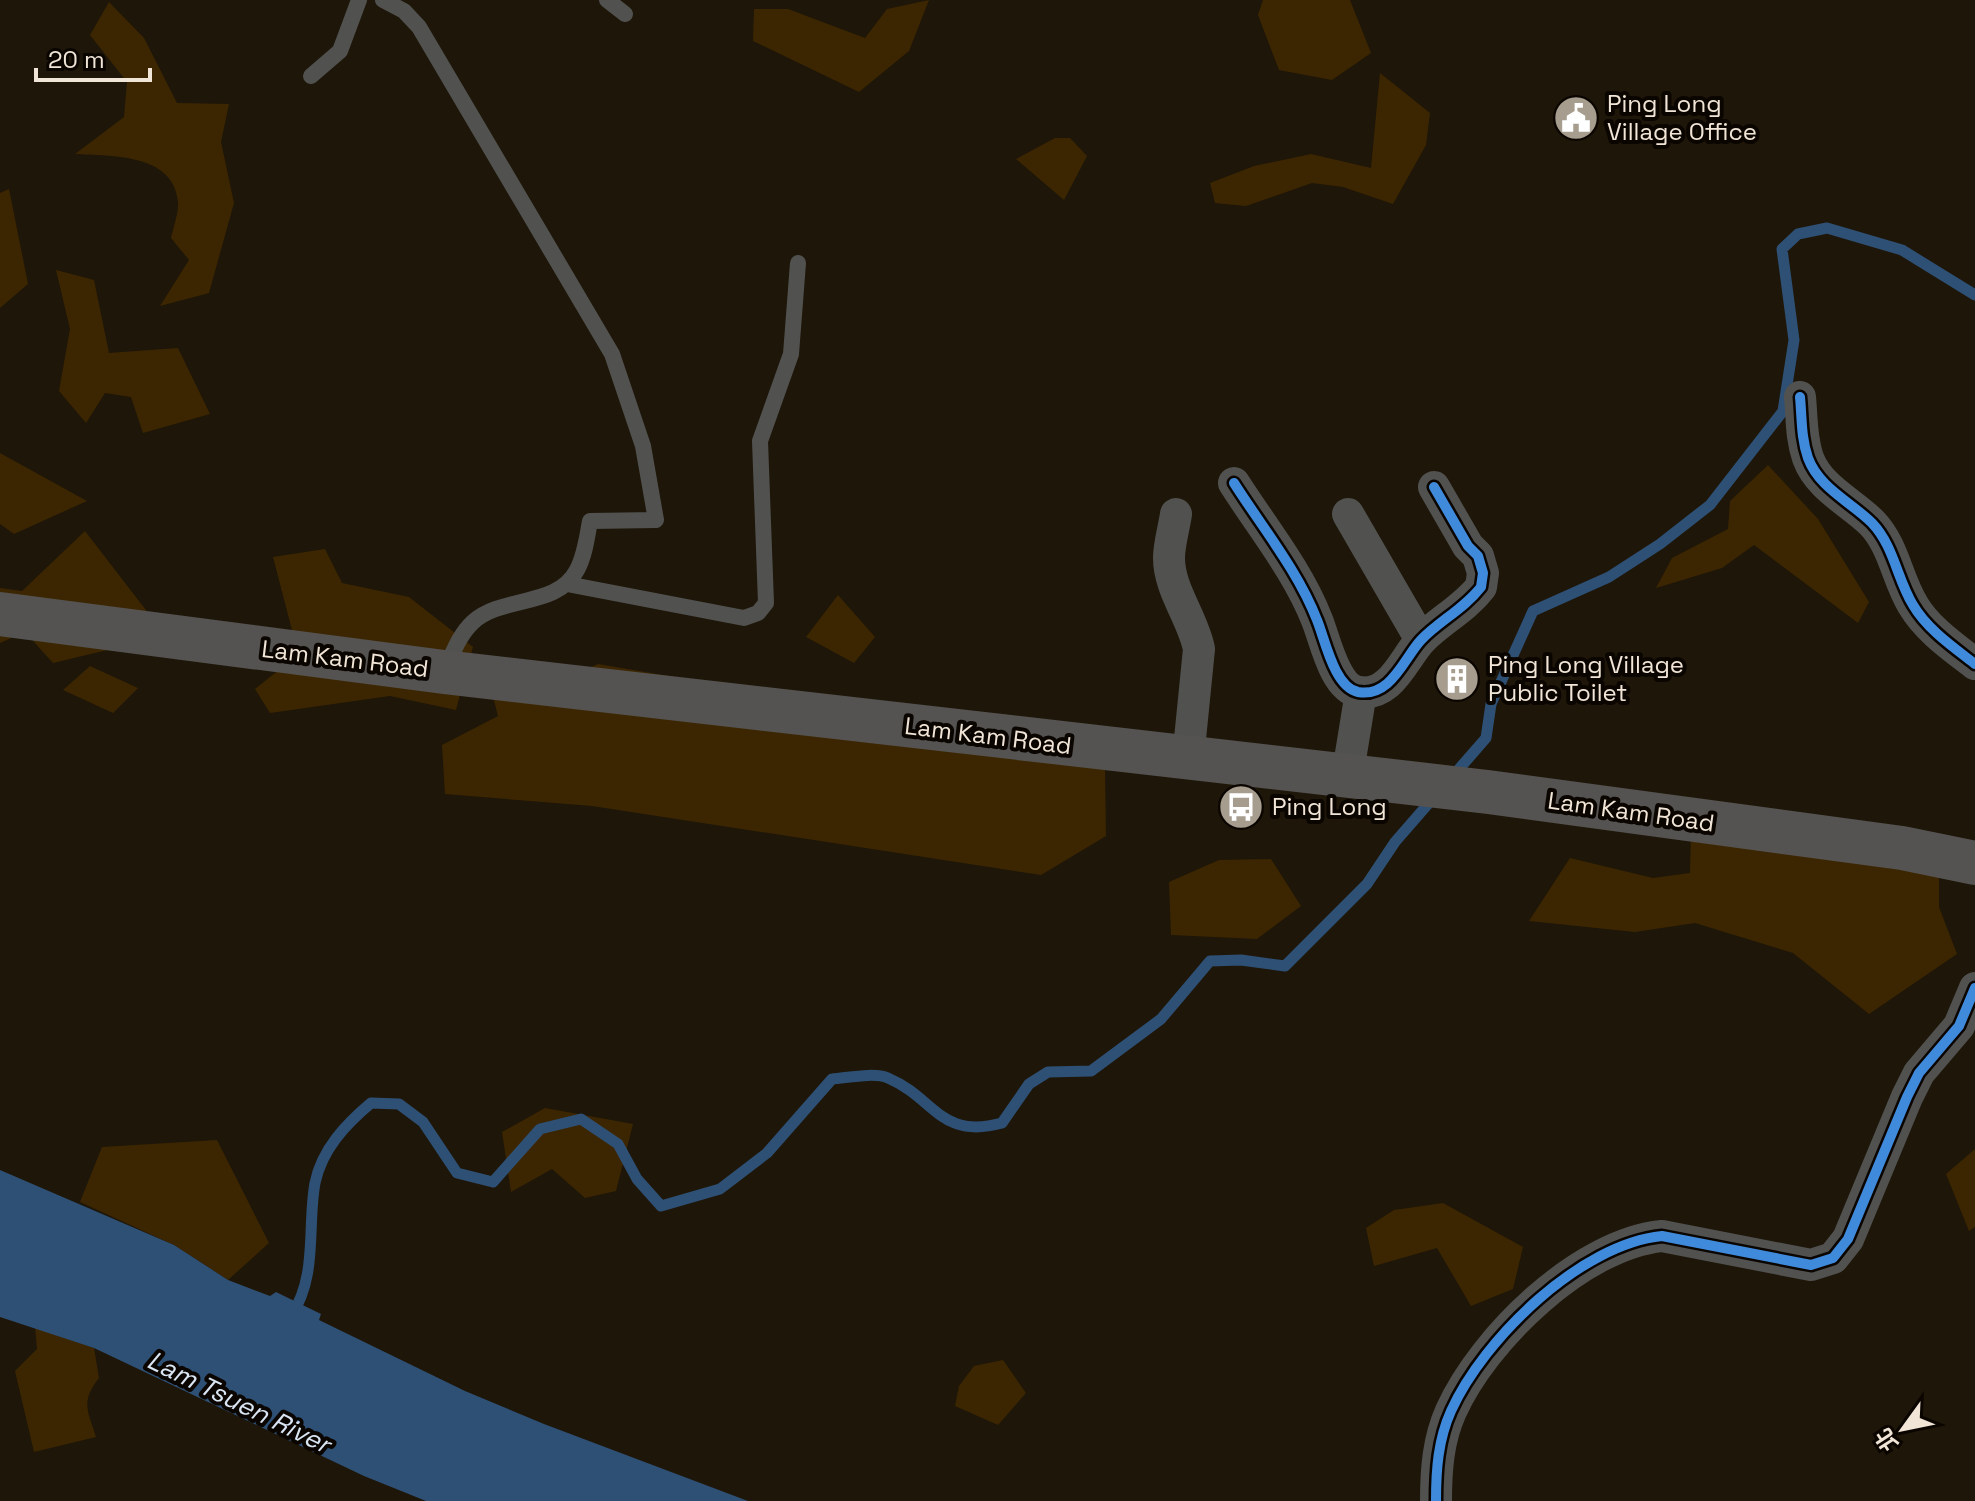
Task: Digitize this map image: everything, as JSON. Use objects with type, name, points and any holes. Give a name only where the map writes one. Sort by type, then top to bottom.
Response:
[{"type":"main road","name":"Lam Kam Road","points":[[0,614],[444,672],[1488,792],[1902,848],[1975,863]]},
{"type":"street","points":[[1800,397],[1801,431],[1808,461],[1835,495],[1873,524],[1896,561],[1913,605],[1944,641],[1975,664]]},
{"type":"street","points":[[1234,483],[1311,605],[1339,675],[1350,688],[1361,692],[1375,690],[1397,675],[1421,640],[1472,599],[1481,587],[1483,573],[1478,556],[1468,546],[1434,487]]},
{"type":"street","points":[[1176,514],[1168,559],[1174,586],[1196,632],[1199,649],[1188,759]]},
{"type":"street","points":[[1348,514],[1421,640]]},
{"type":"street","points":[[1347,778],[1361,692]]},
{"type":"street","points":[[1436,1501],[1441,1439],[1452,1410],[1475,1370],[1537,1302],[1603,1254],[1639,1239],[1662,1236],[1811,1265],[1833,1258],[1848,1239],[1919,1073],[1959,1026],[1975,988]]},
{"type":"lane","points":[[311,76],[340,51],[359,0]]},
{"type":"lane","points":[[383,0],[408,5],[612,354],[643,446],[656,520],[590,521],[577,570],[567,584],[544,596],[493,609],[475,620],[457,642],[444,672]]},
{"type":"lane","points":[[607,0],[625,14]]},
{"type":"lane","points":[[567,584],[744,618],[758,613],[766,603],[760,441],[791,354],[798,263]]},
{"type":"shaded area","points":[[929,0],[909,51],[859,92],[753,41],[754,9],[788,9],[865,38],[887,9]]},
{"type":"shaded area","points":[[1263,0],[1350,0],[1371,53],[1332,80],[1279,70],[1258,15]]},
{"type":"shaded area","points":[[109,2],[144,38],[177,103],[229,104],[221,142],[234,203],[209,293],[160,306],[189,260],[171,238],[178,206],[174,186],[165,174],[138,160],[75,154],[124,117],[127,82],[90,35]]},
{"type":"shaded area","points":[[1380,73],[1430,113],[1426,145],[1393,204],[1343,187],[1312,183],[1246,206],[1215,203],[1210,183],[1254,166],[1311,154],[1371,168]]},
{"type":"shaded area","points":[[1055,138],[1070,138],[1087,156],[1064,200],[1016,159]]},
{"type":"shaded area","points":[[9,189],[28,284],[0,308],[0,193]]},
{"type":"shaded area","points":[[56,270],[94,280],[109,353],[178,348],[210,414],[143,433],[131,397],[105,393],[86,423],[59,391],[70,329]]},
{"type":"shaded area","points":[[0,453],[87,501],[14,534],[0,524]]},
{"type":"shaded area","points":[[1768,465],[1818,519],[1869,602],[1858,623],[1754,545],[1722,568],[1656,588],[1672,558],[1728,529],[1730,501]]},
{"type":"shaded area","points":[[85,531],[149,614],[141,642],[53,663],[25,632],[0,643],[0,588],[22,591]]},
{"type":"shaded area","points":[[325,549],[342,583],[409,597],[473,647],[456,710],[390,696],[270,713],[255,689],[285,665],[293,634],[273,557]]},
{"type":"shaded area","points":[[838,595],[875,637],[854,663],[806,637]]},
{"type":"shaded area","points":[[598,664],[710,683],[1017,716],[1105,769],[1106,836],[1041,875],[592,806],[445,794],[442,745],[498,716],[491,689],[532,694]]},
{"type":"shaded area","points":[[90,666],[138,688],[113,713],[63,690]]},
{"type":"shaded area","points":[[1691,833],[1939,868],[1939,907],[1957,954],[1869,1014],[1793,953],[1695,923],[1635,932],[1529,921],[1570,858],[1653,878],[1690,873]]},
{"type":"shaded area","points":[[1271,859],[1301,906],[1257,939],[1171,935],[1169,882],[1219,860]]},
{"type":"shaded area","points":[[545,1108],[633,1124],[616,1191],[585,1198],[552,1169],[511,1192],[502,1132]]},
{"type":"shaded area","points":[[217,1140],[269,1243],[228,1280],[174,1245],[80,1202],[102,1147]]},
{"type":"shaded area","points":[[1975,1149],[1975,1227],[1969,1231],[1946,1174]]},
{"type":"shaded area","points":[[1443,1203],[1523,1247],[1513,1289],[1471,1306],[1437,1248],[1374,1266],[1366,1228],[1394,1210]]},
{"type":"shaded area","points":[[35,1326],[94,1348],[99,1378],[89,1394],[87,1407],[96,1437],[34,1452],[15,1371],[37,1349]]},
{"type":"shaded area","points":[[1003,1360],[1026,1393],[998,1425],[955,1406],[959,1386],[974,1366]]},
{"type":"water","name":"Lam Tsuen River","points":[[0,1170],[174,1245],[228,1280],[270,1296],[276,1292],[321,1314],[319,1320],[465,1391],[748,1501],[426,1501],[364,1476],[94,1348],[0,1317]]},
{"type":"waterway","points":[[1452,777],[1486,738],[1491,704],[1533,611],[1609,577],[1660,544],[1710,505],[1783,411],[1794,340],[1782,249],[1798,234],[1827,228],[1902,250],[1975,295]]},
{"type":"waterway","points":[[291,1316],[305,1285],[318,1171],[336,1138],[371,1103],[399,1104],[423,1122],[457,1173],[493,1182],[540,1129],[581,1119],[618,1144],[637,1179],[661,1206],[720,1189],[767,1153],[832,1079],[882,1076],[904,1086],[951,1122],[981,1127],[1002,1123],[1029,1084],[1048,1072],[1091,1071],[1161,1019],[1210,961],[1241,960],[1285,966],[1367,884],[1395,842],[1435,796]]},
{"type":"cycle path","points":[[1800,397],[1804,443],[1813,469],[1879,532],[1919,614],[1941,637],[1975,664]]},
{"type":"cycle path","points":[[1234,483],[1300,584],[1337,672],[1350,688],[1358,692],[1369,692],[1388,683],[1421,640],[1481,587],[1483,573],[1478,556],[1468,546],[1434,487]]},
{"type":"cycle path","points":[[1436,1501],[1437,1467],[1443,1433],[1466,1383],[1486,1354],[1538,1299],[1600,1256],[1631,1243],[1662,1236],[1811,1265],[1833,1258],[1848,1239],[1919,1073],[1959,1026],[1975,988]]},
{"type":"place","name":"Ping Long Village Office","points":[[1576,118]]},
{"type":"place","name":"Ping Long Village Public Toilet","points":[[1457,679]]},
{"type":"place","name":"Ping Long","points":[[1241,807]]}]
